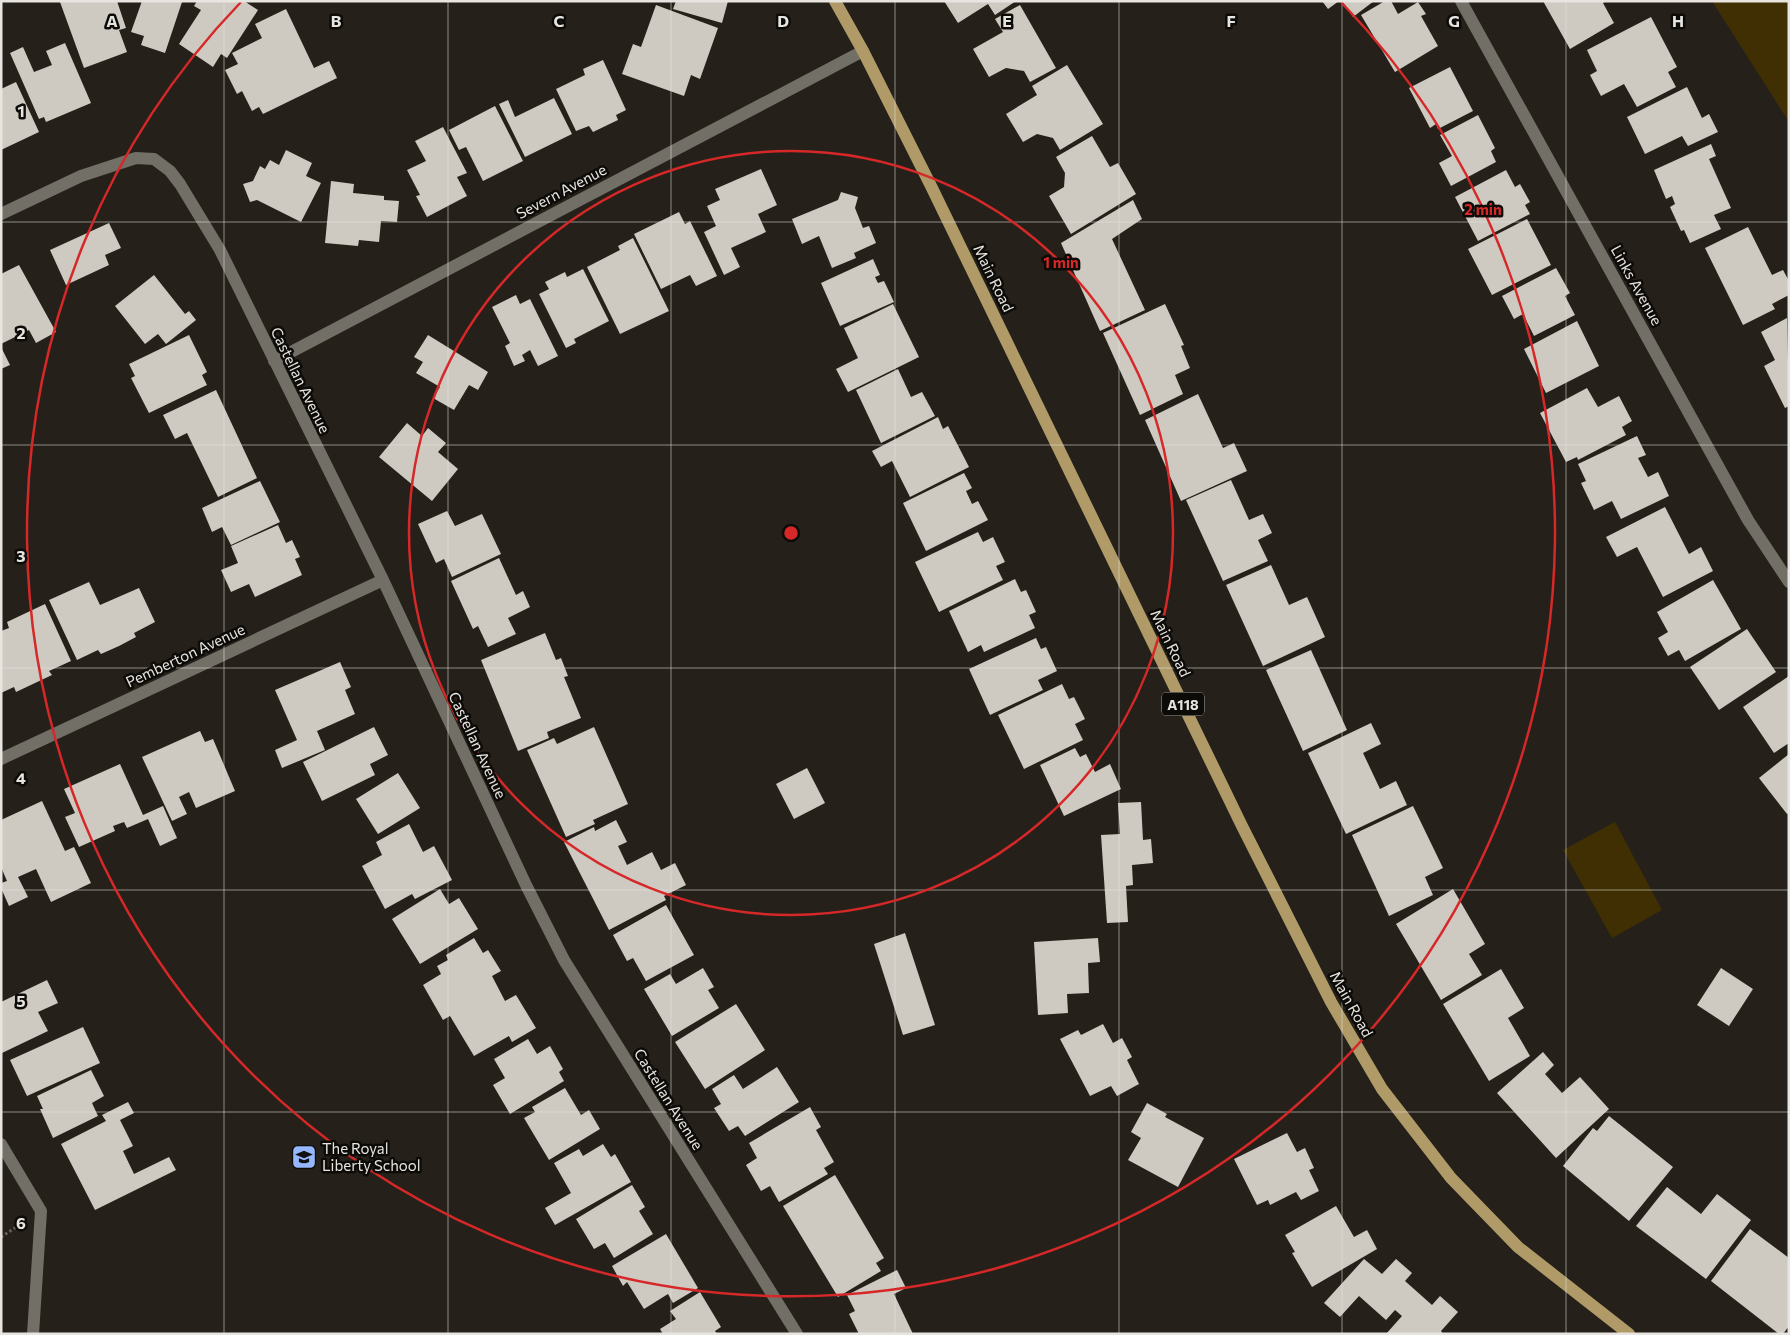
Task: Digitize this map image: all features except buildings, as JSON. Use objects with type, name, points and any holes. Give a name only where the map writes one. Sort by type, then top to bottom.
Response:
[{"type":"main road","name":"Main Road","points":[[835,1],[863,51],[1242,826],[1331,1002],[1382,1089],[1451,1178],[1518,1247],[1629,1334]]},
{"type":"street","name":"Links Avenue","points":[[1461,1],[1748,520],[1789,582]]},
{"type":"street","name":"Severn Avenue","points":[[274,361],[863,51]]},
{"type":"street","name":"Castellan Avenue","points":[[1,214],[81,176],[136,158],[154,159],[170,171],[180,184],[220,250],[383,580],[526,885],[564,960],[797,1334]]},
{"type":"street","name":"Pemberton Avenue","points":[[1,759],[383,580]]},
{"type":"street","points":[[1,1144],[41,1211],[33,1334]]},
{"type":"shaded area","points":[[1712,1],[1789,1],[1789,122]]},
{"type":"shaded area","points":[[1615,822],[1662,910],[1612,938],[1563,850]]},
{"type":"place","name":"The Royal Liberty School","points":[[304,1157]]}]
